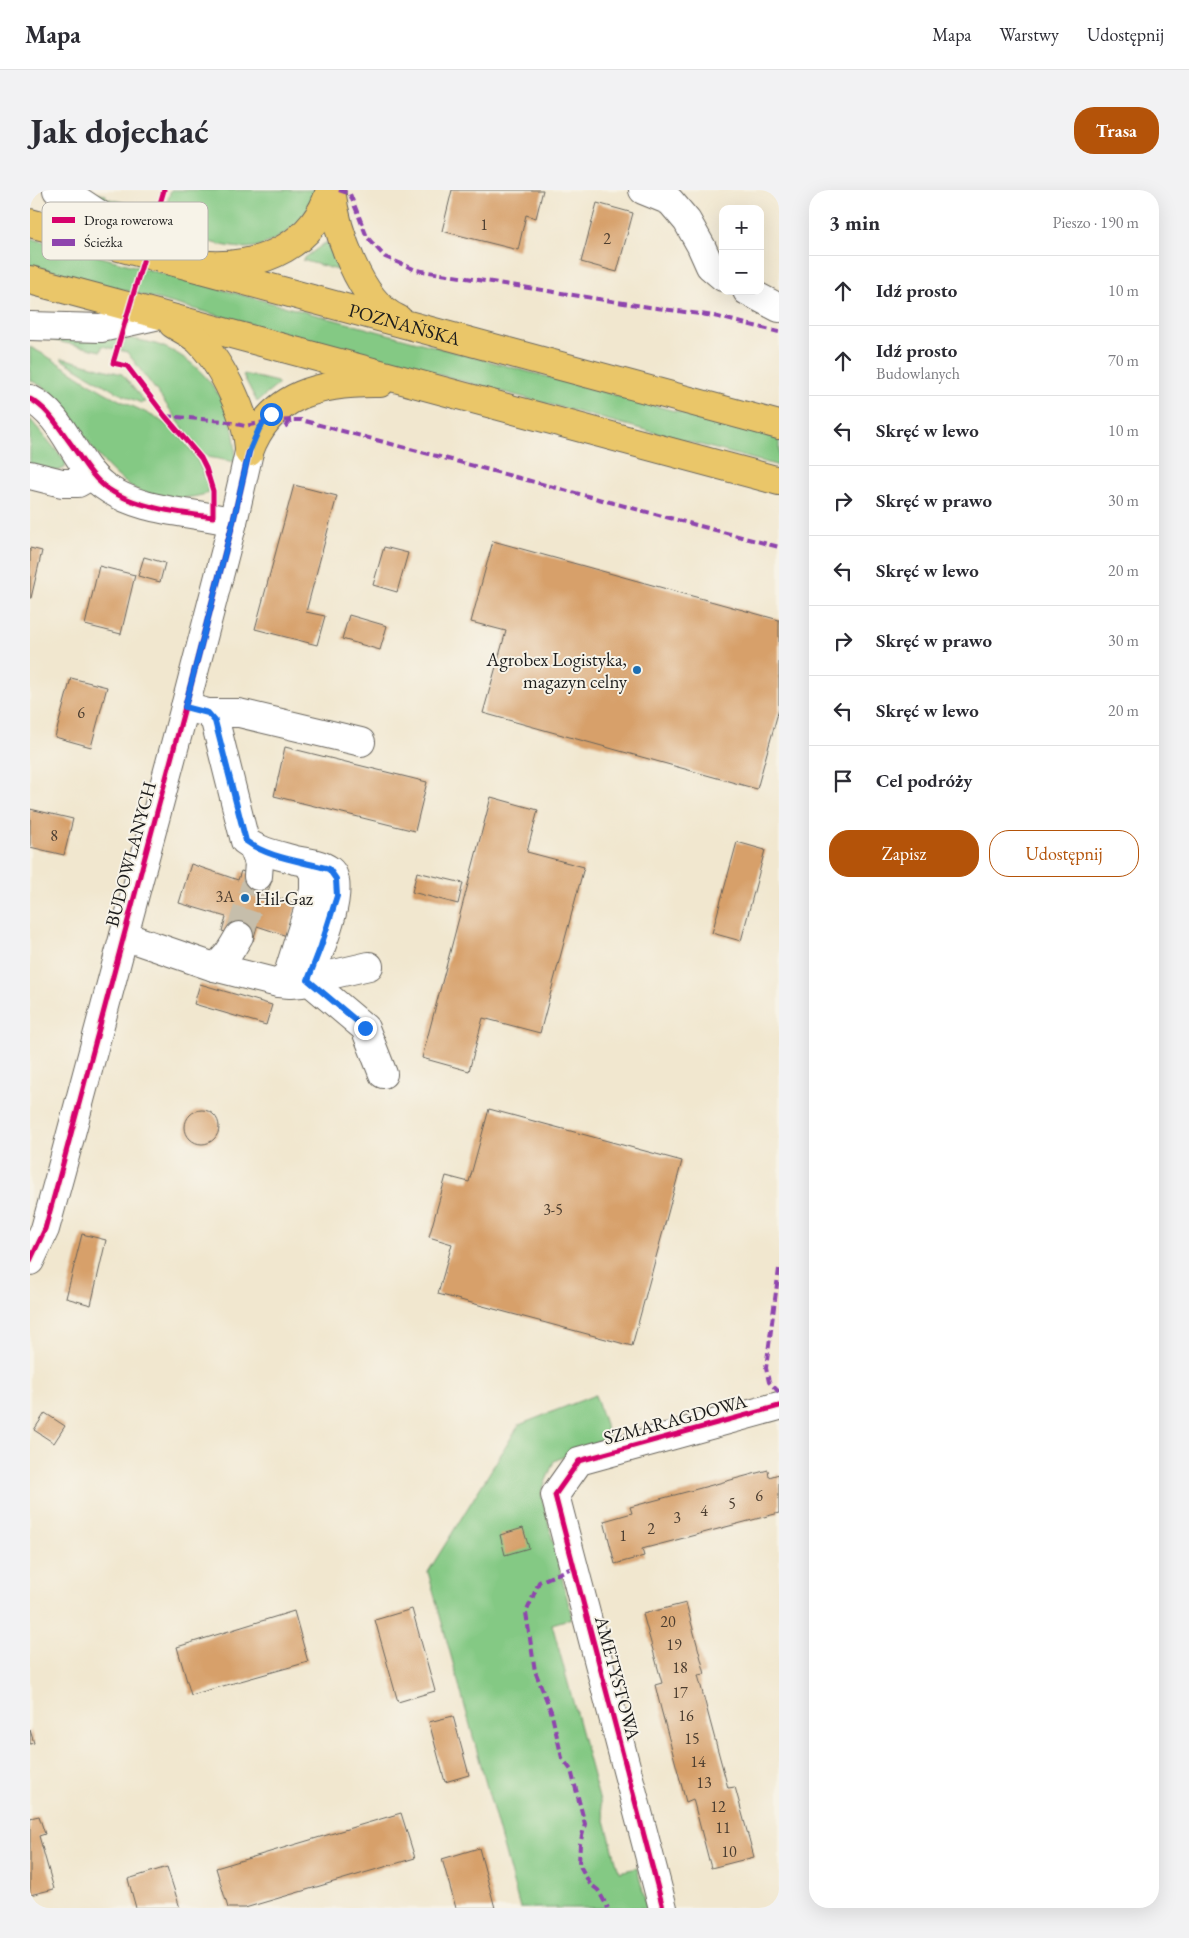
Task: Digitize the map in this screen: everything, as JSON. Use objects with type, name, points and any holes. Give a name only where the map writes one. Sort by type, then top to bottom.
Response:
[{"type":"main road","points":[[169,260],[225,265],[253,260],[278,252],[291,244],[312,226],[320,215],[330,190]]},
{"type":"main road","points":[[330,190],[340,234],[359,276],[383,309],[394,318],[411,325]]},
{"type":"main road","name":"POZNAŃSKA","points":[[169,260],[779,425]]},
{"type":"main road","points":[[30,280],[779,481]]},
{"type":"main road","points":[[159,315],[198,340],[215,363],[241,414],[247,435],[249,452]]},
{"type":"main road","points":[[249,452],[259,429],[271,414],[292,399],[310,391],[334,386],[378,383],[438,390]]},
{"type":"street","points":[[56,190],[81,202]]},
{"type":"street","points":[[643,190],[670,201],[687,221],[710,266],[719,274]]},
{"type":"street","points":[[755,295],[779,308]]},
{"type":"street","points":[[30,326],[101,328],[159,315]]},
{"type":"street","points":[[30,399],[37,402],[53,419],[92,475],[104,486],[125,498],[180,514],[213,517],[233,522]]},
{"type":"street","name":"BUDOWLANYCH","points":[[30,1261],[44,1229],[124,936],[196,710],[233,522],[249,452]]},
{"type":"street","points":[[30,476],[62,483],[78,483],[92,475]]},
{"type":"street","points":[[196,710],[239,713],[361,742]]},
{"type":"street","points":[[196,710],[215,721],[246,841],[253,847],[329,869],[336,879],[337,896],[308,980]]},
{"type":"street","points":[[253,847],[259,863],[258,876]]},
{"type":"street","points":[[278,983],[288,974],[314,891],[314,874],[308,863]]},
{"type":"street","points":[[124,936],[214,966],[278,983],[302,983],[369,966]]},
{"type":"street","points":[[214,966],[221,963],[239,936]]},
{"type":"street","points":[[308,980],[365,1028],[383,1074]]},
{"type":"street","name":"SZMARAGDOWA","points":[[579,1461],[779,1406]]},
{"type":"street","name":"AMETYSTOWA","points":[[579,1461],[556,1495],[663,1908]]},
{"type":"green space","points":[[73,190],[106,195],[106,198],[121,202],[101,202]]},
{"type":"green space","points":[[171,190],[317,190],[301,218],[276,239],[255,247],[230,247],[208,241],[208,202],[167,202]]},
{"type":"green space","points":[[30,238],[42,241],[42,260],[112,260],[779,439],[779,466],[30,265]]},
{"type":"green space","points":[[327,243],[341,267],[341,271],[302,260]]},
{"type":"green space","points":[[30,335],[104,336],[134,339],[167,348],[185,358],[200,371],[224,404],[235,442],[235,462],[208,457],[201,453],[127,352],[102,346],[101,351]]},
{"type":"green space","points":[[30,347],[106,393],[152,415],[177,433],[197,461],[209,493],[181,498],[151,495],[130,486],[106,465],[59,399],[47,389],[30,380]]},
{"type":"green space","points":[[62,358],[122,374],[145,402],[141,403],[116,392],[62,360]]},
{"type":"green space","points":[[244,374],[277,382],[279,384],[257,402]]},
{"type":"green space","points":[[30,419],[66,462],[65,468],[57,471],[30,464]]},
{"type":"green space","points":[[595,1395],[609,1436],[554,1461],[541,1493],[572,1618],[552,1624],[619,1872],[637,1868],[647,1908],[520,1908],[428,1572],[519,1425]]},
{"type":"building","points":[[452,190],[543,190],[536,218],[526,215],[518,250],[442,231]]},
{"type":"building","points":[[597,203],[633,213],[617,272],[581,262]]},
{"type":"building","points":[[294,485],[337,496],[306,612],[325,616],[317,645],[255,629]]},
{"type":"building","name":"Agrobex Logistyka, magazyn celny","points":[[493,541],[779,620],[779,709],[757,789],[483,713],[506,631],[471,622]]},
{"type":"building","points":[[384,547],[408,553],[397,592],[373,585]]},
{"type":"building","points":[[30,548],[42,551],[31,598],[30,598]]},
{"type":"building","points":[[144,557],[165,563],[160,582],[138,576]]},
{"type":"building","points":[[99,566],[135,575],[121,634],[85,625]]},
{"type":"building","points":[[349,615],[387,626],[380,650],[342,639]]},
{"type":"building","points":[[71,678],[107,687],[91,747],[55,737]]},
{"type":"building","points":[[285,747],[427,782],[415,831],[274,796]]},
{"type":"building","points":[[491,797],[538,810],[527,852],[584,867],[540,1033],[483,1018],[469,1071],[422,1058]]},
{"type":"building","points":[[30,809],[73,819],[64,855],[30,847]]},
{"type":"building","points":[[737,842],[765,850],[741,941],[712,933]]},
{"type":"building","points":[[191,864],[238,880],[241,871],[272,880],[267,894],[297,904],[287,936],[257,926],[253,941],[222,931],[226,917],[179,903]]},
{"type":"building","points":[[417,872],[463,883],[458,904],[412,892]]},
{"type":"building","points":[[200,984],[272,1005],[266,1025],[194,1004]]},
{"type":"building","points":[[489,1109],[682,1161],[632,1346],[438,1294],[452,1244],[429,1237],[446,1176],[469,1182]]},
{"type":"building","points":[[202,1110],[209,1111],[214,1115],[218,1120],[218,1134],[214,1139],[209,1143],[202,1144],[195,1143],[190,1139],[186,1134],[185,1127],[186,1120],[190,1115],[195,1111]]},
{"type":"building","points":[[82,1234],[106,1240],[91,1305],[66,1298]]},
{"type":"building","points":[[45,1413],[65,1426],[54,1443],[34,1430]]},
{"type":"building","points":[[768,1470],[769,1477],[779,1474],[779,1513],[642,1549],[644,1556],[615,1564],[604,1521],[632,1513],[630,1507]]},
{"type":"building","points":[[523,1528],[529,1548],[505,1555],[500,1535]]},
{"type":"building","points":[[686,1603],[705,1674],[698,1675],[710,1721],[728,1788],[735,1787],[754,1857],[711,1868],[693,1799],[686,1802],[661,1709],[655,1685],[662,1683],[643,1614]]},
{"type":"building","points":[[412,1609],[435,1691],[398,1702],[375,1620]]},
{"type":"building","points":[[294,1611],[308,1662],[191,1695],[177,1647]]},
{"type":"building","points":[[453,1716],[469,1775],[445,1782],[429,1722]]},
{"type":"building","points":[[30,1730],[34,1743],[30,1744]]},
{"type":"building","points":[[401,1813],[415,1858],[245,1908],[228,1908],[216,1868]]},
{"type":"building","points":[[39,1816],[45,1834],[39,1836],[54,1889],[30,1895],[30,1818]]},
{"type":"building","points":[[479,1848],[495,1908],[456,1908],[442,1859]]},
{"type":"building","points":[[167,1867],[180,1908],[136,1908],[128,1879]]},
{"type":"tunnel","points":[[239,936],[258,876]]},
{"type":"marked path","points":[[339,190],[350,194],[367,237],[385,257],[416,270],[714,316],[779,332]]},
{"type":"marked path","points":[[165,416],[223,421],[245,426],[264,422],[291,420]]},
{"type":"marked path","points":[[285,427],[291,420],[301,420],[779,547]]},
{"type":"marked path","points":[[779,1269],[766,1368],[769,1382],[779,1392]]},
{"type":"marked path","points":[[574,1567],[539,1582],[526,1613],[535,1671],[551,1711],[562,1758],[571,1770],[585,1824],[580,1844],[579,1864],[590,1884],[598,1890],[608,1908]]},
{"type":"cycle path","points":[[160,202],[164,190]]},
{"type":"cycle path","points":[[30,399],[53,419],[94,477],[104,486],[141,504],[213,517],[213,491],[201,458],[165,416],[127,366],[113,363],[143,260]]},
{"type":"cycle path","points":[[30,1261],[45,1229],[61,1171],[185,707],[233,522],[249,452]]},
{"type":"cycle path","points":[[663,1908],[555,1495],[579,1461],[779,1406]]},
{"type":"place","name":"Agrobex Logistyka, magazyn celny","points":[[637,670]]},
{"type":"place","name":"Hil-Gaz","points":[[245,898]]},
{"type":"route","points":[[271,414],[254,437],[249,452],[233,522],[185,707],[208,713],[215,721],[246,841],[253,847],[329,869],[333,873],[336,879],[337,896],[308,980],[365,1028]]}]
